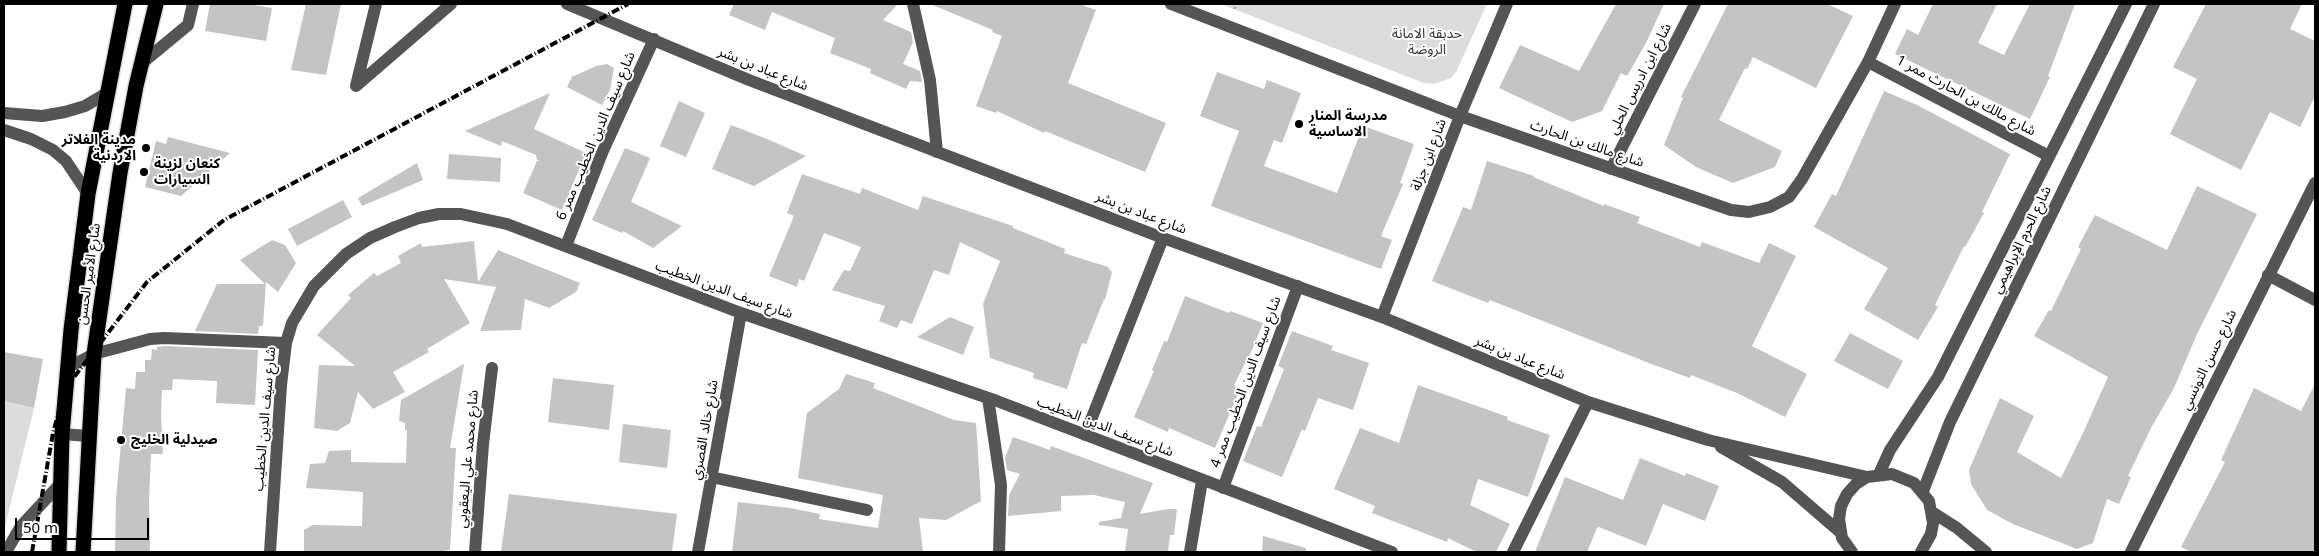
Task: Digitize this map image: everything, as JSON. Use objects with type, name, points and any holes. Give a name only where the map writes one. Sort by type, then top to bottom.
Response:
[{"type":"highway","name":"شارع الأمير الحسن","points":[[58,552],[62,434],[67,368],[88,194],[125,4]]},
{"type":"highway","name":"شارع الأمير الحسن","points":[[83,552],[94,354],[120,173],[142,62],[156,4]]},
{"type":"street","points":[[142,62],[188,26],[193,4]]},
{"type":"street","points":[[376,4],[356,86],[451,4]]},
{"type":"street","name":"شارع عباد بن بشر","points":[[567,4],[749,80],[1163,238],[1382,317],[1588,402],[1708,440],[1874,476],[1904,477],[1923,491]]},
{"type":"street","points":[[913,4],[930,80],[937,152]]},
{"type":"street","name":"شارع مالك بن الحارث","points":[[1171,4],[1460,116],[1731,210],[1749,212],[1770,207],[1789,197],[1802,179],[1868,62],[1895,4]]},
{"type":"street","name":"شارع ابن جزلة","points":[[1382,317],[1460,116],[1506,4]]},
{"type":"street","name":"شارع ابن ادريس الحلي","points":[[1612,169],[1694,4]]},
{"type":"street","name":"شارع الحرم الإبراهيمي","points":[[1874,476],[1938,377],[2126,4]]},
{"type":"street","name":"شارع الحرم الإبراهيمي","points":[[1923,491],[1950,422],[2154,4]]},
{"type":"street","name":"شارع سيف الدين الخطيب ممر 6","points":[[566,246],[602,152],[654,39]]},
{"type":"street","name":"شارع مالك بن الحارث ممر 1","points":[[1868,62],[2049,156]]},
{"type":"street","points":[[4,113],[42,116],[65,112],[85,106],[107,93]]},
{"type":"street","points":[[4,130],[31,139],[53,150],[66,161],[88,194]]},
{"type":"street","name":"شارع حسن التونسي","points":[[2131,552],[2315,183]]},
{"type":"street","name":"شارع سيف الدين الخطيب","points":[[270,552],[281,385],[286,343],[292,323],[303,302],[327,271],[346,254],[370,238],[419,218],[439,214],[484,218],[566,246],[741,313],[988,398],[1392,552]]},
{"type":"street","points":[[1085,435],[1163,238]]},
{"type":"street","points":[[2268,275],[2315,300]]},
{"type":"street","name":"شارع سيف الدين الخطيب ممر 4","points":[[1222,488],[1298,286]]},
{"type":"street","name":"شارع خالد القصري","points":[[698,552],[741,313]]},
{"type":"street","points":[[67,368],[94,354],[150,339],[286,343]]},
{"type":"street","name":"شارع محمد علي اليعقوبي","points":[[475,552],[492,368]]},
{"type":"street","points":[[988,398],[1001,485],[999,552]]},
{"type":"street","points":[[1513,552],[1588,402]]},
{"type":"street","points":[[62,434],[88,436]]},
{"type":"street","name":"شارع عباد بن بشر","points":[[1708,440],[1782,482],[1844,545]]},
{"type":"street","points":[[1844,545],[1839,519],[1841,506],[1847,494],[1856,484],[1874,476]]},
{"type":"street","points":[[711,477],[868,510]]},
{"type":"street","points":[[1190,552],[1202,481]]},
{"type":"street","points":[[6,552],[20,526],[60,484]]},
{"type":"street","points":[[1921,552],[1931,534],[1932,512],[1923,491]]},
{"type":"street","points":[[1932,512],[1957,528],[1986,552]]},
{"type":"path","points":[[1234,4],[1235,9]]},
{"type":"green space","name":"حدبقة الامانة الروضة","points":[[1221,4],[1487,4],[1456,72],[1451,78],[1434,84],[1424,83]]},
{"type":"green space","points":[[4,401],[34,408],[4,531]]},
{"type":"building","points":[[210,4],[248,4],[272,8],[266,41],[205,31]]},
{"type":"building","points":[[306,4],[341,4],[326,75],[291,70]]},
{"type":"building","points":[[734,4],[898,4],[883,20],[911,32],[913,42],[903,64],[920,71],[922,82],[910,81],[906,89],[870,73],[871,69],[830,53],[835,38],[772,12],[765,30],[729,15]]},
{"type":"building","points":[[930,4],[1079,4],[1096,10],[1068,83],[1166,123],[1145,172],[1045,131],[1044,133],[997,111],[996,113],[976,106],[1002,36],[992,32],[993,30]]},
{"type":"building","points":[[1616,4],[1664,4],[1646,43],[1627,76],[1621,73],[1602,111],[1572,122],[1499,88],[1520,45],[1579,71]]},
{"type":"building","points":[[1728,4],[1827,4],[1853,16],[1816,88],[1753,57],[1747,69],[1745,68],[1719,120],[1782,151],[1775,167],[1733,183],[1696,167],[1664,145],[1683,98],[1681,97]]},
{"type":"building","points":[[1933,4],[1997,4],[1978,43],[2004,55],[2030,4],[2075,4],[2048,76],[2050,77],[2030,119],[1895,54],[1907,29],[1918,35]]},
{"type":"building","points":[[2206,4],[2302,4],[2290,29],[2315,41],[2315,96],[2300,127],[2270,112],[2241,170],[2170,134],[2197,79],[2173,67]]},
{"type":"building","points":[[607,64],[614,68],[610,90],[602,105],[567,87],[572,77],[596,66]]},
{"type":"building","points":[[1217,72],[1264,89],[1267,80],[1301,93],[1282,143],[1274,140],[1264,166],[1337,193],[1363,126],[1414,144],[1400,183],[1403,184],[1381,236],[1392,240],[1381,269],[1211,206],[1239,131],[1200,116]]},
{"type":"building","points":[[1884,91],[1917,105],[2010,154],[1982,212],[1984,213],[1964,246],[1935,305],[1938,307],[1918,340],[1864,309],[1888,268],[1814,227],[1832,194],[1836,196]]},
{"type":"building","points":[[550,93],[534,129],[586,153],[562,210],[523,193],[537,161],[541,161],[537,160],[536,155],[502,141],[501,146],[465,131]]},
{"type":"building","points":[[679,101],[705,113],[686,157],[660,146]]},
{"type":"building","points":[[731,125],[806,156],[754,186],[712,169]]},
{"type":"building","points":[[168,137],[230,153],[181,196],[145,187],[156,141],[166,144]]},
{"type":"building","points":[[625,148],[650,158],[631,202],[682,226],[653,248],[623,231],[622,233],[592,220]]},
{"type":"building","points":[[449,154],[501,158],[500,182],[447,179]]},
{"type":"building","points":[[1487,161],[1534,176],[1604,206],[1604,204],[1640,217],[1637,223],[1700,247],[1702,242],[1759,263],[1769,243],[1796,256],[1752,346],[1807,374],[1785,417],[1737,393],[1691,375],[1690,378],[1654,365],[1490,300],[1488,303],[1432,281],[1463,207],[1471,210]]},
{"type":"building","points":[[417,163],[423,180],[362,206],[358,198]]},
{"type":"building","points":[[802,174],[860,194],[862,188],[918,210],[923,196],[1013,226],[1013,228],[1065,249],[1064,253],[1108,267],[1112,272],[1105,300],[1086,344],[1082,343],[1067,389],[1033,378],[1034,373],[990,358],[983,304],[1000,261],[960,242],[949,275],[934,270],[912,324],[901,320],[897,328],[879,321],[885,306],[832,290],[844,270],[850,271],[861,247],[824,233],[804,281],[799,279],[797,287],[769,276],[794,216],[787,213]]},
{"type":"building","points":[[2197,186],[2257,214],[2197,334],[2174,388],[2151,428],[2128,476],[2131,477],[2119,504],[2107,499],[2093,543],[2077,549],[2013,524],[1987,510],[1971,484],[1969,470],[2000,398],[2034,416],[2017,452],[2061,478],[2108,377],[2034,336],[2049,310],[2051,311],[2081,249],[2078,247],[2095,215],[2167,250]]},
{"type":"building","points":[[343,200],[352,217],[297,246],[288,229]]},
{"type":"building","points":[[272,240],[285,245],[296,263],[278,292],[266,282],[263,326],[259,326],[258,334],[195,331],[217,284],[265,284],[240,260]]},
{"type":"building","points":[[474,241],[478,282],[498,250],[580,283],[576,292],[549,308],[525,299],[521,330],[480,331],[496,287],[444,279],[470,323],[427,349],[429,352],[393,372],[405,392],[373,409],[358,392],[350,423],[337,431],[314,428],[319,365],[355,366],[317,335],[351,298],[348,295],[374,273],[377,276],[401,263],[398,256],[421,243],[422,247]]},
{"type":"building","points":[[1185,296],[1229,313],[1230,311],[1263,323],[1234,385],[1240,389],[1215,448],[1169,428],[1168,432],[1134,417],[1154,371],[1152,370],[1164,341],[1167,342]]},
{"type":"building","points":[[950,317],[974,327],[963,355],[917,337]]},
{"type":"building","points":[[1292,331],[1333,346],[1331,350],[1369,363],[1353,410],[1318,398],[1305,431],[1302,429],[1282,477],[1243,461],[1257,426],[1261,427],[1284,369],[1278,366]]},
{"type":"building","points":[[1850,333],[1903,361],[1888,389],[1834,361]]},
{"type":"building","points":[[157,347],[258,350],[255,405],[216,403],[217,381],[173,379],[172,390],[162,390],[163,454],[151,454],[149,500],[150,552],[115,552],[116,498],[126,388],[135,389],[136,372],[145,372],[145,360],[151,360],[152,349],[157,350]]},
{"type":"building","points":[[4,352],[43,359],[34,408],[4,401]]},
{"type":"building","points":[[464,364],[450,448],[456,448],[450,550],[433,552],[304,552],[304,530],[313,525],[362,526],[363,492],[306,488],[310,464],[325,463],[329,451],[351,450],[351,462],[406,463],[407,430],[405,430],[405,423],[399,421],[401,400]]},
{"type":"building","points":[[846,374],[875,383],[873,388],[954,420],[976,423],[981,501],[946,520],[919,518],[923,552],[732,552],[738,502],[790,508],[820,514],[819,519],[878,528],[883,495],[798,478],[807,413],[839,389]]},
{"type":"building","points":[[553,378],[614,385],[609,430],[548,422]]},
{"type":"building","points":[[2315,384],[2315,552],[2192,552],[2181,547],[2225,462],[2221,460],[2254,388],[2301,411]]},
{"type":"building","points":[[1418,385],[1508,417],[1507,420],[1550,435],[1528,497],[1478,479],[1470,505],[1510,524],[1496,552],[1477,552],[1448,538],[1447,542],[1372,513],[1375,506],[1334,489],[1360,428],[1399,443]]},
{"type":"building","points":[[623,424],[671,430],[667,468],[619,462]]},
{"type":"building","points":[[1013,437],[1050,450],[1051,446],[1153,483],[1140,514],[1177,509],[1174,535],[1170,535],[1168,552],[1125,552],[1128,529],[1099,525],[1099,522],[1121,518],[1125,502],[1094,495],[1061,496],[1061,511],[1008,516],[1009,495],[1020,474],[1007,470],[1005,458]]},
{"type":"building","points":[[1640,458],[1685,476],[1686,473],[1719,486],[1705,521],[1663,504],[1646,546],[1599,527],[1587,552],[1535,552],[1565,477],[1623,500]]},
{"type":"building","points":[[509,494],[677,514],[672,552],[501,552]]},
{"type":"building","points":[[1263,536],[1306,548],[1306,552],[1262,552]]},
{"type":"railway","points":[[32,552],[53,433],[65,389],[147,282],[224,220],[628,4]]},
{"type":"place","name":"مدرسة المنار الاساسية","points":[[1299,124]]},
{"type":"place","name":"مدينة الفلاتر الاردنية","points":[[146,148]]},
{"type":"place","name":"كنعان لزينة السيارات","points":[[144,172]]},
{"type":"place","name":"صيدلية الخليج","points":[[121,440]]}]
